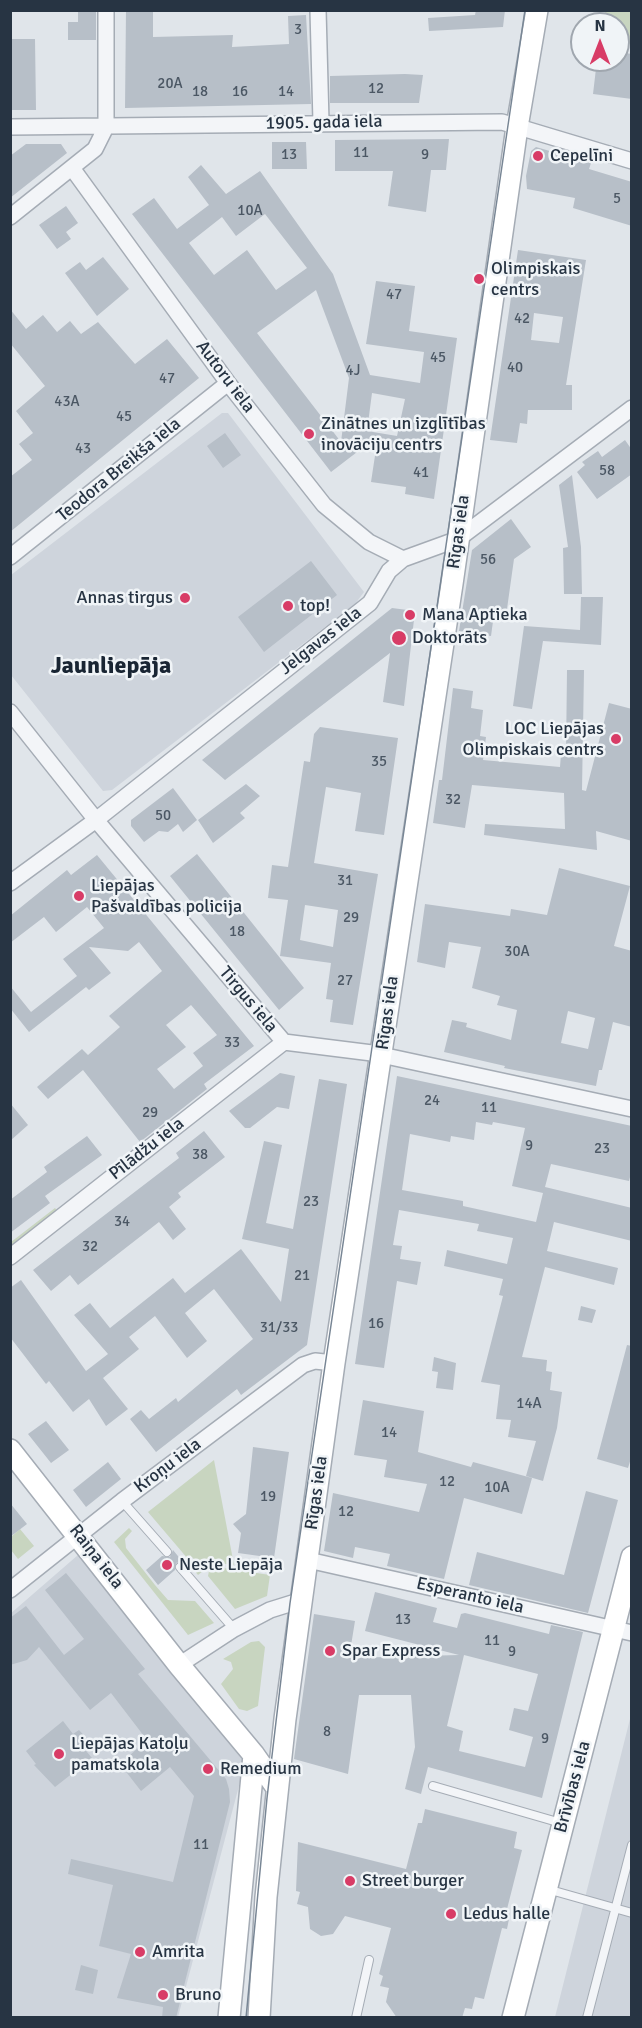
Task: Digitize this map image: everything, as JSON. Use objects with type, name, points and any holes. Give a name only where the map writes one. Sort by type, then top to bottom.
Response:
[{"type":"street","points":[[10,217],[95,149],[106,127],[106,10]]},
{"type":"street","points":[[318,10],[321,122]]},
{"type":"street","name":"Rīgas iela","points":[[259,2018],[266,1897],[277,1788],[334,1363],[382,1056],[516,127],[537,10]]},
{"type":"street","name":"1905. gada iela","points":[[10,127],[321,122],[502,122],[632,161]]},
{"type":"street","name":"Autoru iela","points":[[72,168],[228,383],[324,505],[369,542],[403,559]]},
{"type":"street","name":"Teodora Breikša iela","points":[[10,557],[228,383]]},
{"type":"street","name":"Jelgavas iela","points":[[10,883],[96,820],[370,603],[389,571],[403,559],[458,539],[632,408]]},
{"type":"street","name":"Tirgus iela","points":[[10,712],[96,820],[284,1042],[382,1056],[632,1109]]},
{"type":"street","name":"Pīlādžu iela","points":[[10,1257],[284,1042]]},
{"type":"street","name":"Kroņu iela","points":[[10,1590],[122,1501],[303,1365],[315,1361],[334,1363]]},
{"type":"street","name":"Raiņa iela","points":[[10,1450],[80,1535],[179,1665],[254,1755],[277,1788]]},
{"type":"street","name":"Brīvības iela","points":[[513,2018],[563,1823],[623,1631],[632,1557]]},
{"type":"street","name":"Esperanto iela","points":[[308,1560],[623,1631]]},
{"type":"street","points":[[179,1665],[234,1629],[270,1610],[302,1600]]},
{"type":"street","points":[[229,2018],[254,1755]]},
{"type":"lane","points":[[122,1501],[167,1552]]},
{"type":"lane","points":[[180,1567],[234,1629]]},
{"type":"lane","points":[[433,1786],[563,1823]]},
{"type":"lane","points":[[587,2018],[632,1845]]},
{"type":"lane","points":[[546,1888],[632,1913]]},
{"type":"lane","points":[[356,2018],[369,1960]]},
{"type":"shaded area","name":"Annas tirgus","points":[[222,413],[228,413],[364,592],[355,604],[112,790],[103,791],[11,675],[11,575]]},
{"type":"shaded area","points":[[78,1555],[245,1763],[178,2017],[11,2017],[10,1614]]},
{"type":"shaded area","points":[[631,1715],[631,2017],[555,2017]]},
{"type":"green space","points":[[631,11],[631,44],[630,12],[605,12]]},
{"type":"green space","points":[[55,1208],[59,1213],[11,1249],[11,1242]]},
{"type":"green space","points":[[214,1460],[234,1565],[204,1561],[203,1571],[198,1575],[193,1569],[198,1564],[192,1557],[188,1559],[148,1512]]},
{"type":"green space","points":[[129,1528],[132,1531],[125,1539],[126,1548],[168,1600],[195,1601],[214,1623],[188,1635],[114,1542]]},
{"type":"green space","points":[[20,1529],[34,1546],[18,1559],[11,1550],[11,1537]]},
{"type":"green space","points":[[210,1566],[270,1575],[267,1596],[235,1609],[208,1576]]},
{"type":"green space","points":[[259,1641],[265,1647],[258,1706],[247,1711],[239,1709],[221,1684],[233,1669],[231,1662],[223,1659],[251,1642]]},
{"type":"building","points":[[78,10],[96,10],[96,40],[68,40],[68,22],[78,22]]},
{"type":"building","points":[[126,10],[153,10],[153,37],[233,35],[232,47],[289,44],[288,16],[306,15],[311,104],[125,108]]},
{"type":"building","points":[[476,10],[505,10],[503,27],[429,31],[428,18],[475,15]]},
{"type":"building","points":[[10,39],[35,39],[36,110],[10,110]]},
{"type":"building","points":[[630,54],[632,54],[632,99],[593,94],[596,72],[630,72]]},
{"type":"building","points":[[423,75],[419,103],[330,103],[330,76]]},
{"type":"building","points":[[449,139],[446,170],[431,170],[426,212],[388,206],[393,171],[335,171],[335,140]]},
{"type":"building","points":[[272,142],[306,142],[307,169],[272,169]]},
{"type":"building","points":[[26,144],[61,144],[67,153],[10,198],[10,156]]},
{"type":"building","points":[[536,147],[591,163],[589,169],[632,182],[632,226],[573,208],[575,198],[527,189],[526,176],[531,151]]},
{"type":"building","points":[[201,165],[226,194],[260,171],[333,274],[370,375],[420,383],[424,352],[366,344],[376,281],[415,286],[409,331],[457,338],[434,499],[405,494],[406,487],[371,482],[378,436],[331,472],[132,214],[154,198],[177,229],[209,205],[188,177]],"holes":[[[265,214],[307,268],[276,290],[247,250],[214,275],[189,243],[222,217],[236,236]],[[316,290],[349,378],[341,442],[257,333]],[[372,393],[405,399],[397,436],[367,431]]]},
{"type":"building","points":[[66,206],[78,223],[66,232],[71,239],[57,249],[39,225]]},
{"type":"building","points":[[518,250],[586,260],[566,385],[572,385],[572,410],[528,410],[527,424],[520,423],[517,443],[490,440]],"holes":[[[534,313],[563,317],[559,343],[531,340]]]},
{"type":"building","points":[[103,257],[129,289],[97,316],[65,273],[80,262],[86,270]]},
{"type":"building","points":[[10,309],[26,329],[43,315],[57,332],[70,321],[81,334],[98,322],[135,364],[167,339],[199,378],[10,532],[10,477],[32,460],[19,444],[33,433],[16,411],[45,386],[10,343]]},
{"type":"building","points":[[225,433],[241,455],[223,468],[207,446]]},
{"type":"building","points":[[625,440],[632,450],[632,474],[597,499],[577,472],[585,465],[582,462],[598,451],[602,457]]},
{"type":"building","points":[[572,475],[581,547],[582,594],[564,594],[563,548],[568,547],[559,485]]},
{"type":"building","points":[[511,519],[531,547],[514,559],[506,616],[494,614],[491,636],[459,631],[472,550]]},
{"type":"building","name":"top!","points":[[311,561],[337,595],[264,652],[238,617]]},
{"type":"building","points":[[581,597],[603,597],[601,645],[543,641],[532,709],[513,706],[524,626],[580,630]]},
{"type":"building","points":[[392,608],[415,611],[404,706],[383,702],[390,653],[225,780],[202,760]]},
{"type":"building","points":[[567,670],[584,670],[582,790],[586,791],[609,703],[632,709],[632,841],[596,831],[597,850],[484,835],[485,824],[565,829],[564,793],[472,785],[465,828],[433,823],[439,780],[442,780],[453,688],[473,691],[471,708],[483,710],[480,736],[486,737],[483,760],[560,767],[561,754],[566,754]]},
{"type":"building","points":[[320,727],[398,738],[384,835],[355,831],[361,793],[326,787],[314,863],[378,874],[353,1025],[330,1022],[333,1000],[326,999],[331,963],[280,956],[288,900],[268,898],[272,865],[288,867],[304,761],[310,762],[314,734]],"holes":[[[305,905],[338,910],[333,947],[300,940]]]},
{"type":"building","points":[[246,784],[260,796],[240,813],[245,818],[213,843],[198,820]]},
{"type":"building","points":[[173,788],[197,820],[183,832],[178,824],[168,832],[159,831],[144,842],[131,826],[131,820]]},
{"type":"building","points":[[197,854],[304,988],[279,1010],[170,876]]},
{"type":"building","points":[[97,855],[254,1046],[204,1084],[207,1089],[140,1142],[83,1070],[48,1099],[37,1087],[82,1049],[88,1055],[120,1027],[109,1016],[162,971],[139,942],[128,951],[89,947],[111,973],[89,990],[86,987],[29,1032],[10,1008],[10,986],[31,1012],[77,976],[63,959],[104,928],[87,907],[56,932],[44,917],[10,943],[10,916],[67,870],[71,875]],"holes":[[[191,1005],[217,1035],[193,1053],[203,1066],[174,1089],[157,1069],[186,1047],[166,1025]]]},
{"type":"building","points":[[559,868],[630,886],[614,946],[632,951],[632,1027],[613,1022],[596,1086],[504,1068],[505,1066],[444,1052],[452,1020],[467,1023],[466,1027],[511,1040],[517,1010],[497,1005],[500,996],[472,988],[481,947],[449,942],[445,968],[417,962],[425,904],[510,916],[511,909],[547,915]],"holes":[[[568,1011],[595,1018],[588,1049],[561,1043]]]},
{"type":"building","points":[[280,1073],[295,1076],[289,1109],[277,1107],[250,1128],[245,1128],[229,1111]]},
{"type":"building","points":[[397,1076],[632,1126],[632,1169],[629,1181],[551,1164],[545,1187],[632,1208],[632,1241],[554,1222],[547,1251],[618,1268],[614,1285],[545,1267],[522,1357],[547,1360],[546,1371],[552,1372],[550,1390],[562,1392],[557,1428],[543,1481],[526,1476],[536,1441],[508,1437],[511,1420],[496,1419],[500,1385],[481,1382],[503,1296],[499,1295],[503,1279],[444,1266],[447,1250],[507,1264],[513,1238],[477,1231],[479,1224],[399,1210],[393,1245],[402,1246],[400,1259],[421,1262],[417,1285],[397,1281],[384,1368],[355,1364]],"holes":[[[476,1122],[492,1125],[493,1122],[525,1128],[512,1186],[543,1193],[536,1222],[463,1206],[463,1201],[402,1190],[410,1134],[450,1142],[451,1136],[474,1140]]]},
{"type":"building","points":[[319,1079],[347,1084],[307,1345],[241,1395],[237,1389],[156,1452],[130,1419],[141,1410],[149,1419],[176,1398],[178,1402],[253,1339],[214,1289],[185,1313],[207,1341],[187,1358],[155,1316],[129,1337],[139,1349],[103,1378],[128,1409],[106,1426],[89,1399],[73,1412],[49,1381],[46,1384],[10,1337],[10,1288],[21,1280],[86,1371],[108,1354],[74,1315],[90,1303],[110,1328],[173,1278],[185,1293],[241,1249],[281,1302],[289,1249],[242,1239],[264,1141],[282,1145],[266,1223],[293,1229]]},
{"type":"building","points":[[10,1103],[28,1125],[10,1141]]},
{"type":"building","points":[[204,1131],[225,1157],[178,1193],[181,1197],[169,1207],[186,1229],[173,1240],[159,1222],[78,1285],[70,1275],[51,1291],[33,1270],[179,1158],[176,1153]]},
{"type":"building","points":[[87,1136],[102,1155],[45,1196],[50,1203],[10,1233],[10,1200],[47,1172],[44,1167]]},
{"type":"building","points":[[581,1306],[596,1310],[592,1323],[578,1320]]},
{"type":"building","points":[[627,1345],[632,1346],[632,1455],[628,1468],[597,1459]]},
{"type":"building","points":[[434,1357],[456,1363],[453,1390],[436,1388],[438,1372],[432,1371]]},
{"type":"building","points":[[363,1400],[424,1411],[418,1452],[471,1467],[473,1462],[532,1478],[522,1514],[464,1498],[444,1579],[387,1566],[390,1554],[355,1547],[353,1558],[324,1551],[333,1493],[419,1512],[427,1484],[384,1477],[387,1460],[354,1455]]},
{"type":"building","points":[[46,1421],[69,1450],[51,1463],[28,1434]]},
{"type":"building","points":[[253,1447],[289,1452],[274,1558],[238,1553],[241,1533],[233,1524],[246,1514]]},
{"type":"building","points":[[108,1462],[121,1479],[86,1507],[73,1490]]},
{"type":"building","points":[[586,1491],[618,1500],[588,1613],[469,1585],[477,1552],[564,1575]]},
{"type":"building","points":[[10,1503],[27,1524],[10,1537]]},
{"type":"building","name":"Neste Liepāja","points":[[173,1550],[182,1561],[176,1563],[175,1570],[158,1585],[146,1570],[162,1556],[170,1557]]},
{"type":"building","points":[[66,1573],[145,1669],[138,1674],[226,1779],[229,1789],[230,1802],[176,2018],[162,2018],[163,2007],[117,1998],[131,1954],[99,1946],[113,1885],[68,1874],[71,1859],[173,1882],[194,1796],[170,1767],[141,1791],[120,1764],[147,1740],[111,1693],[90,1710],[39,1647],[27,1660],[10,1665],[10,1618],[26,1606],[64,1655],[84,1639],[45,1590]]},
{"type":"building","points":[[375,1592],[437,1608],[433,1622],[457,1628],[461,1614],[465,1613],[549,1634],[551,1625],[583,1632],[542,1798],[428,1767],[421,1794],[405,1789],[415,1747],[411,1695],[359,1695],[348,1774],[294,1759],[314,1614],[355,1621],[349,1658],[459,1655],[365,1631]],"holes":[[[464,1655],[538,1674],[528,1711],[514,1708],[509,1730],[533,1737],[525,1767],[459,1751],[463,1731],[447,1726]]]},
{"type":"building","name":"Liepājas Katoļu pamatskola","points":[[63,1721],[73,1734],[79,1730],[88,1740],[81,1745],[92,1758],[55,1787],[34,1765],[36,1764],[26,1751]]},
{"type":"building","name":"Ledus halle","points":[[425,1809],[517,1832],[514,1848],[522,1850],[506,1913],[510,1914],[507,1929],[502,1928],[484,1999],[475,1997],[472,2009],[465,2008],[462,2018],[397,2018],[386,2002],[389,1988],[380,1986],[383,1976],[379,1974],[391,1928],[345,1916],[333,1934],[321,1936],[310,1929],[308,1907],[297,1904],[300,1892],[296,1891],[298,1842],[406,1869],[418,1823],[422,1823]]},
{"type":"building","points":[[81,1965],[98,1970],[93,1994],[75,1990]]},
{"type":"tram line","points":[[246,2018],[267,1798],[290,1603],[525,10]]},
{"type":"place","name":"Cepelīni","points":[[538,156]]},
{"type":"place","name":"Olimpiskais centrs","points":[[479,279]]},
{"type":"place","name":"Zinātnes un izglītības inovāciju centrs","points":[[309,434]]},
{"type":"place","name":"Annas tirgus","points":[[185,598]]},
{"type":"place","name":"top!","points":[[288,606]]},
{"type":"place","name":"Mana Aptieka","points":[[410,615]]},
{"type":"place","name":"Doktorāts","points":[[399,638]]},
{"type":"place","name":"LOC Liepājas Olimpiskais centrs","points":[[616,739]]},
{"type":"place","name":"Liepājas Pašvaldības policija","points":[[79,896]]},
{"type":"place","name":"Neste Liepāja","points":[[167,1565]]},
{"type":"place","name":"Spar Express","points":[[330,1651]]},
{"type":"place","name":"Liepājas Katoļu pamatskola","points":[[59,1754]]},
{"type":"place","name":"Remedium","points":[[208,1769]]},
{"type":"place","name":"Street burger","points":[[350,1881]]},
{"type":"place","name":"Ledus halle","points":[[451,1914]]},
{"type":"place","name":"Amrita","points":[[140,1952]]},
{"type":"place","name":"Bruno","points":[[163,1995]]},
{"type":"district","name":"Jaunliepāja","points":[[111,667]]}]
